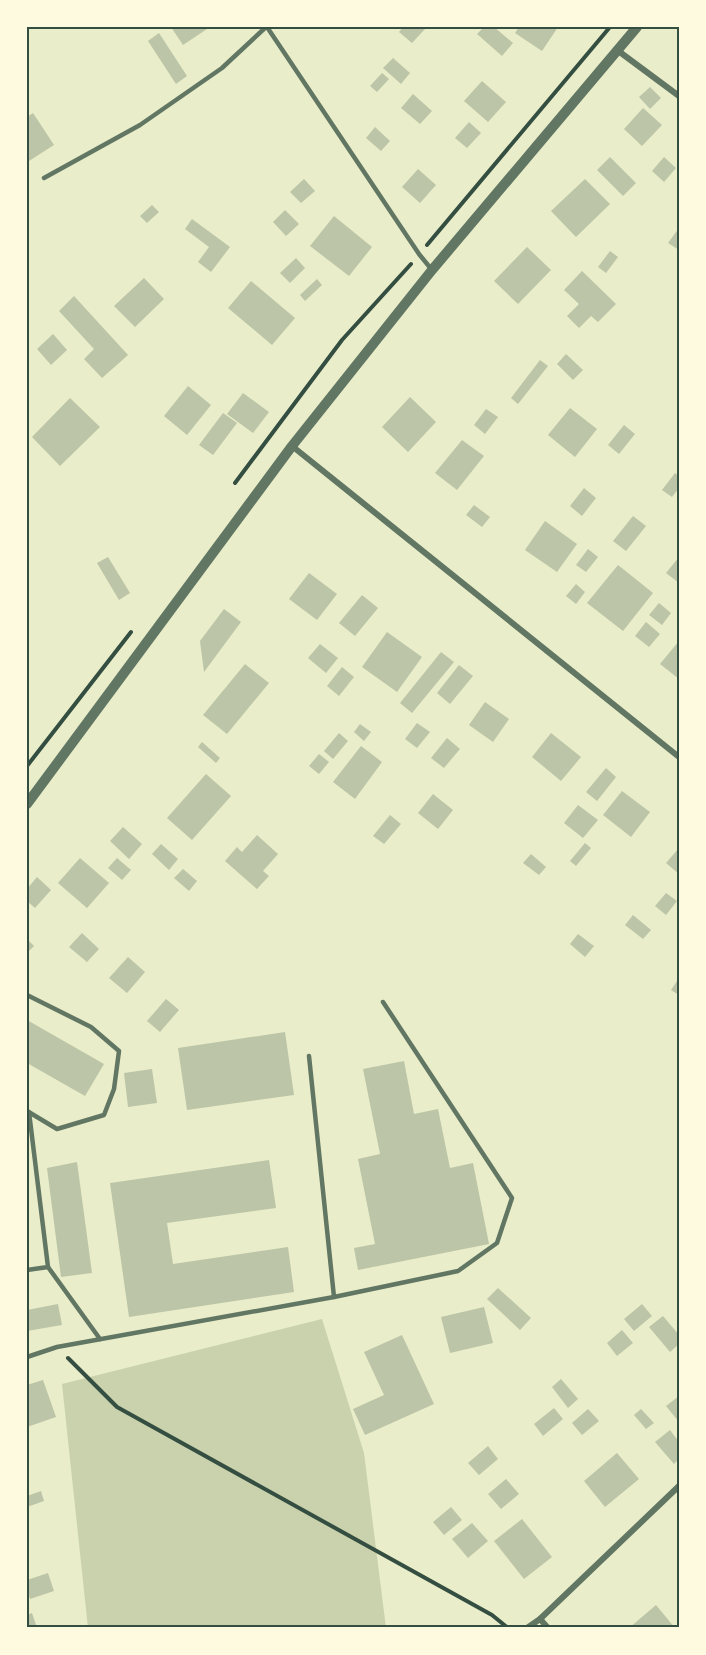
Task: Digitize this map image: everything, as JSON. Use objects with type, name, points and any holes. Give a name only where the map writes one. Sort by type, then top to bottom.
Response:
[{"type":"street","points":[[27,804],[292,446],[432,270],[637,27]]},
{"type":"street","points":[[616,50],[679,96]]},
{"type":"street","points":[[292,446],[679,757]]},
{"type":"street","points":[[526,1628],[540,1619],[679,1486]]},
{"type":"street","points":[[540,1619],[548,1628]]},
{"type":"lane","points":[[44,178],[140,125],[222,68],[266,27],[432,270]]},
{"type":"lane","points":[[27,995],[91,1027],[119,1051],[114,1089],[104,1115],[57,1129],[28,1111]]},
{"type":"lane","points":[[27,1357],[57,1347],[334,1297],[458,1271],[497,1243],[512,1198],[383,1002]]},
{"type":"lane","points":[[309,1056],[334,1297]]},
{"type":"lane","points":[[28,1111],[48,1267],[100,1339]]},
{"type":"lane","points":[[27,1270],[48,1267]]},
{"type":"path","points":[[27,766],[134,628]]},
{"type":"path","points":[[57,1347],[117,1407],[492,1615],[508,1628]]},
{"type":"green space","points":[[322,1319],[364,1453],[386,1628],[88,1628],[62,1384]]},
{"type":"building","points":[[171,27],[210,27],[183,45]]},
{"type":"building","points":[[403,27],[423,27],[425,29],[412,43],[399,32]]},
{"type":"building","points":[[484,27],[494,27],[513,43],[502,56],[477,34]]},
{"type":"building","points":[[519,27],[558,27],[542,51],[515,33]]},
{"type":"building","points":[[159,33],[187,76],[176,84],[148,41]]},
{"type":"building","points":[[393,58],[410,73],[401,84],[383,68]]},
{"type":"building","points":[[382,73],[389,79],[377,92],[370,86]]},
{"type":"building","points":[[482,81],[506,102],[488,122],[464,101]]},
{"type":"building","points":[[650,87],[661,98],[650,109],[639,97]]},
{"type":"building","points":[[413,94],[432,111],[420,124],[401,108]]},
{"type":"building","points":[[643,108],[662,125],[642,146],[624,129]]},
{"type":"building","points":[[33,113],[54,145],[29,161],[27,159],[27,117]]},
{"type":"building","points":[[469,122],[481,133],[467,148],[455,138]]},
{"type":"building","points":[[375,127],[390,141],[381,151],[366,138]]},
{"type":"building","points":[[610,157],[636,183],[623,196],[597,170]]},
{"type":"building","points":[[664,157],[676,168],[664,182],[652,171]]},
{"type":"building","points":[[418,169],[436,185],[420,203],[402,187]]},
{"type":"building","points":[[304,179],[315,191],[301,203],[290,192]]},
{"type":"building","points":[[585,179],[610,204],[576,237],[551,211]]},
{"type":"building","points":[[152,205],[159,212],[147,223],[140,216]]},
{"type":"building","points":[[285,210],[299,224],[286,236],[273,222]]},
{"type":"building","points":[[334,216],[372,247],[349,276],[310,246]]},
{"type":"building","points":[[192,219],[230,247],[211,272],[198,262],[209,247],[185,229]]},
{"type":"building","points":[[679,228],[679,250],[668,243]]},
{"type":"building","points":[[527,247],[551,270],[518,304],[494,281]]},
{"type":"building","points":[[610,251],[618,257],[606,273],[598,267]]},
{"type":"building","points":[[296,258],[305,268],[290,283],[280,273]]},
{"type":"building","points":[[582,271],[616,304],[598,322],[591,316],[579,328],[567,316],[579,304],[564,290]]},
{"type":"building","points":[[144,278],[164,299],[135,327],[114,306]]},
{"type":"building","points":[[317,279],[322,285],[305,301],[300,295]]},
{"type":"building","points":[[251,281],[295,318],[272,345],[228,308]]},
{"type":"building","points":[[74,296],[128,355],[102,378],[84,359],[94,349],[59,311]]},
{"type":"building","points":[[53,334],[67,350],[51,365],[37,349]]},
{"type":"building","points":[[566,354],[583,370],[573,380],[557,364]]},
{"type":"building","points":[[540,360],[548,366],[518,404],[511,398]]},
{"type":"building","points":[[188,386],[211,405],[187,435],[164,416]]},
{"type":"building","points":[[243,393],[269,412],[253,433],[227,414]]},
{"type":"building","points":[[410,397],[436,422],[408,452],[382,427]]},
{"type":"building","points":[[70,398],[100,427],[60,466],[32,437]]},
{"type":"building","points":[[570,408],[597,429],[575,457],[548,435]]},
{"type":"building","points":[[486,409],[498,417],[485,434],[474,425]]},
{"type":"building","points":[[223,413],[237,423],[213,455],[199,445]]},
{"type":"building","points":[[624,425],[635,434],[619,454],[608,445]]},
{"type":"building","points":[[462,440],[484,456],[457,490],[435,473]]},
{"type":"building","points":[[675,473],[679,476],[679,488],[672,497],[662,490]]},
{"type":"building","points":[[584,488],[596,498],[582,516],[570,506]]},
{"type":"building","points":[[474,505],[490,517],[482,527],[466,515]]},
{"type":"building","points":[[633,516],[646,526],[626,551],[613,541]]},
{"type":"building","points":[[545,521],[577,544],[557,572],[525,550]]},
{"type":"building","points":[[588,549],[598,557],[586,572],[576,565]]},
{"type":"building","points":[[108,557],[130,593],[119,600],[97,563]]},
{"type":"building","points":[[679,557],[679,583],[666,573]]},
{"type":"building","points":[[618,565],[653,593],[623,631],[587,603]]},
{"type":"building","points":[[309,573],[337,594],[317,620],[289,599]]},
{"type":"building","points":[[576,584],[585,592],[576,604],[566,596]]},
{"type":"building","points":[[362,595],[378,608],[355,636],[339,623]]},
{"type":"building","points":[[659,603],[671,613],[662,625],[649,615]]},
{"type":"building","points":[[224,609],[241,622],[204,672],[200,641]]},
{"type":"building","points":[[646,622],[660,634],[649,647],[635,636]]},
{"type":"building","points":[[387,632],[422,657],[397,692],[362,667]]},
{"type":"building","points":[[679,641],[679,679],[660,664]]},
{"type":"building","points":[[320,644],[338,658],[326,673],[308,658]]},
{"type":"building","points":[[441,652],[454,662],[412,713],[400,703]]},
{"type":"building","points":[[245,664],[269,683],[227,734],[203,715]]},
{"type":"building","points":[[459,665],[473,676],[450,704],[437,693]]},
{"type":"building","points":[[342,667],[354,677],[339,696],[327,686]]},
{"type":"building","points":[[485,702],[509,719],[493,742],[469,725]]},
{"type":"building","points":[[417,723],[430,732],[417,748],[405,739]]},
{"type":"building","points":[[360,724],[371,732],[364,741],[354,732]]},
{"type":"building","points":[[339,733],[348,741],[333,759],[324,751]]},
{"type":"building","points":[[551,733],[581,757],[561,781],[532,757]]},
{"type":"building","points":[[447,738],[460,749],[444,768],[431,758]]},
{"type":"building","points":[[202,742],[220,758],[216,763],[198,747]]},
{"type":"building","points":[[361,746],[382,762],[355,799],[333,782]]},
{"type":"building","points":[[319,754],[329,762],[319,774],[309,766]]},
{"type":"building","points":[[606,768],[616,777],[597,801],[586,792]]},
{"type":"building","points":[[206,774],[231,796],[192,840],[167,818]]},
{"type":"building","points":[[622,791],[650,812],[631,837],[603,815]]},
{"type":"building","points":[[433,794],[453,810],[438,829],[418,813]]},
{"type":"building","points":[[578,805],[598,820],[583,838],[564,823]]},
{"type":"building","points":[[390,815],[401,824],[384,844],[373,836]]},
{"type":"building","points":[[123,827],[142,844],[129,859],[110,841]]},
{"type":"building","points":[[257,835],[278,854],[263,871],[269,876],[257,889],[225,861],[237,847],[242,852]]},
{"type":"building","points":[[585,843],[591,848],[576,866],[570,861]]},
{"type":"building","points":[[161,844],[178,859],[169,870],[152,854]]},
{"type":"building","points":[[679,848],[679,874],[666,863]]},
{"type":"building","points":[[531,854],[546,867],[539,875],[523,863]]},
{"type":"building","points":[[80,858],[109,883],[87,908],[58,883]]},
{"type":"building","points":[[117,858],[131,870],[122,880],[108,868]]},
{"type":"building","points":[[183,869],[197,881],[189,891],[174,878]]},
{"type":"building","points":[[37,877],[51,890],[35,908],[27,901],[27,889]]},
{"type":"building","points":[[666,893],[677,901],[666,915],[655,906]]},
{"type":"building","points":[[633,915],[651,930],[643,939],[625,925]]},
{"type":"building","points":[[82,933],[99,949],[87,962],[69,947]]},
{"type":"building","points":[[578,934],[594,946],[585,957],[570,944]]},
{"type":"building","points":[[27,939],[34,946],[27,953]]},
{"type":"building","points":[[128,957],[145,972],[127,993],[109,978]]},
{"type":"building","points":[[679,978],[679,995],[671,990]]},
{"type":"building","points":[[166,999],[179,1010],[160,1032],[147,1021]]},
{"type":"building","points":[[27,1020],[104,1064],[85,1096],[27,1063]]},
{"type":"building","points":[[285,1032],[294,1095],[187,1110],[178,1048]]},
{"type":"building","points":[[404,1061],[414,1114],[438,1109],[450,1168],[473,1163],[489,1244],[358,1270],[354,1248],[375,1244],[358,1159],[380,1154],[363,1069]]},
{"type":"building","points":[[152,1069],[157,1103],[128,1107],[124,1073]]},
{"type":"building","points":[[269,1160],[276,1208],[167,1223],[173,1264],[288,1247],[294,1292],[129,1317],[110,1183]]},
{"type":"building","points":[[77,1162],[92,1273],[61,1277],[47,1168]]},
{"type":"building","points":[[498,1288],[531,1318],[520,1330],[487,1299]]},
{"type":"building","points":[[58,1304],[62,1325],[27,1331],[27,1310]]},
{"type":"building","points":[[642,1304],[652,1316],[634,1331],[624,1319]]},
{"type":"building","points":[[484,1307],[493,1343],[450,1353],[441,1317]]},
{"type":"building","points":[[663,1316],[679,1335],[679,1344],[670,1352],[649,1327]]},
{"type":"building","points":[[622,1330],[633,1343],[617,1356],[607,1343]]},
{"type":"building","points":[[402,1335],[434,1404],[365,1435],[353,1409],[384,1395],[364,1352]]},
{"type":"building","points":[[561,1379],[578,1399],[568,1408],[552,1387]]},
{"type":"building","points":[[43,1380],[56,1417],[27,1427],[27,1385]]},
{"type":"building","points":[[679,1396],[679,1422],[666,1406]]},
{"type":"building","points":[[554,1408],[563,1419],[543,1436],[534,1424]]},
{"type":"building","points":[[588,1409],[599,1421],[582,1435],[572,1423]]},
{"type":"building","points":[[641,1409],[654,1423],[646,1429],[634,1415]]},
{"type":"building","points":[[670,1430],[679,1442],[679,1459],[674,1464],[655,1442]]},
{"type":"building","points":[[488,1446],[498,1459],[479,1475],[468,1463]]},
{"type":"building","points":[[617,1453],[639,1479],[605,1507],[584,1481]]},
{"type":"building","points":[[506,1479],[519,1494],[501,1509],[488,1494]]},
{"type":"building","points":[[41,1491],[44,1501],[27,1507],[27,1496]]},
{"type":"building","points":[[451,1507],[462,1520],[444,1535],[433,1522]]},
{"type":"building","points":[[522,1519],[552,1557],[524,1579],[494,1541]]},
{"type":"building","points":[[472,1523],[488,1541],[468,1558],[452,1539]]},
{"type":"building","points":[[48,1573],[54,1591],[30,1599],[27,1580]]},
{"type":"building","points":[[656,1605],[675,1628],[629,1628]]},
{"type":"building","points":[[32,1613],[37,1628],[27,1628],[27,1615]]}]
